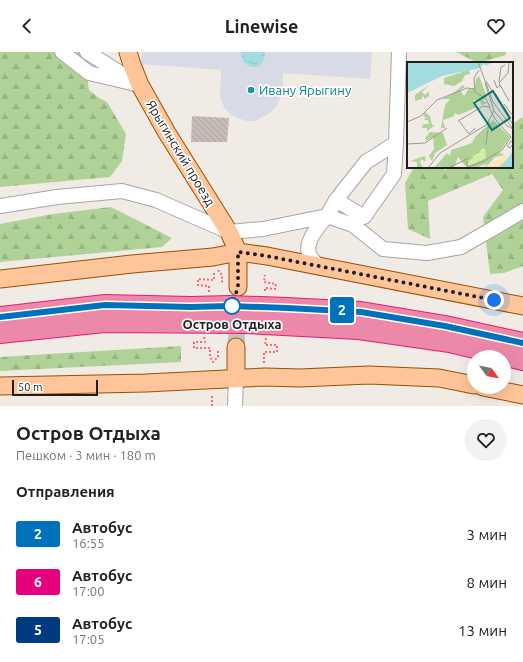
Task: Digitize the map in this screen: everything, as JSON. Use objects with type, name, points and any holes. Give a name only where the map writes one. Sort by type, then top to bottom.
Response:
[{"type":"highway","points":[[0,317],[105,305],[287,308],[361,312],[445,326],[523,343]]},
{"type":"highway","points":[[0,333],[104,322],[245,323],[359,329],[450,342],[523,360]]},
{"type":"main road","name":"Ярыгинский проезд","points":[[128,52],[140,85],[167,133],[228,232],[238,252]]},
{"type":"main road","points":[[230,285],[238,252]]},
{"type":"main road","points":[[0,278],[213,257],[238,252],[267,256],[523,306]]},
{"type":"main road","points":[[236,347],[236,378]]},
{"type":"main road","points":[[0,386],[146,383],[236,378],[300,378],[369,375],[439,378],[467,384]]},
{"type":"main road","points":[[511,393],[523,395]]},
{"type":"lane","points":[[62,52],[89,73],[140,85]]},
{"type":"lane","points":[[87,52],[140,85]]},
{"type":"lane","points":[[336,200],[364,217],[394,174],[399,52]]},
{"type":"lane","points":[[318,266],[310,256],[308,247],[312,236],[327,216],[336,200],[366,162],[396,143]]},
{"type":"lane","points":[[0,206],[57,197],[122,191],[156,200],[228,232],[263,229],[327,216],[354,225],[383,249],[427,253],[462,247],[523,211]]},
{"type":"lane","points":[[235,406],[236,378]]},
{"type":"path","points":[[209,292],[209,286],[198,285],[198,279],[214,280],[214,274]]},
{"type":"path","points":[[222,274],[230,285]]},
{"type":"path","points":[[265,275],[264,282],[276,284],[275,289],[265,288]]},
{"type":"path","points":[[264,364],[264,352],[277,352],[277,345],[265,345],[266,338]]},
{"type":"path","points":[[205,342],[194,342],[194,348],[210,348],[210,357],[213,362],[218,357],[218,350]]},
{"type":"path","points":[[212,389],[212,406]]},
{"type":"green space","points":[[0,52],[94,52],[85,61],[89,90],[107,102],[126,134],[122,161],[110,177],[0,187]]},
{"type":"green space","points":[[456,52],[506,52],[506,55],[482,62],[476,62]]},
{"type":"green space","points":[[523,117],[523,266],[504,273],[490,274],[483,217],[503,190],[492,174],[428,201],[430,239],[408,229],[405,183],[413,168],[443,168],[445,170],[450,168],[513,168],[513,126],[515,122]]},
{"type":"green space","points":[[111,207],[172,238],[162,247],[0,262],[0,224],[53,214]]},
{"type":"green space","points":[[181,346],[181,362],[0,371],[0,357]]},
{"type":"shaded area","points":[[142,52],[372,52],[370,79],[283,73],[282,94],[277,105],[270,113],[255,121],[246,121],[230,114],[224,107],[220,97],[221,70],[141,64]]},
{"type":"water","points":[[241,52],[265,52],[262,63],[254,67],[246,64]]},
{"type":"building","points":[[192,116],[229,118],[227,142],[191,142]]},
{"type":"tunnel","points":[[236,347],[238,310]]},
{"type":"bus line","name":"2","points":[[0,317],[105,305],[287,308],[361,312],[445,326],[523,343]]},
{"type":"place","name":"Ивану Ярыгину","points":[[251,90]]},
{"type":"place","name":"Остров Отдыха","points":[[232,306]]},
{"type":"route","points":[[232,306],[238,287],[238,252],[267,256],[494,300]]}]
